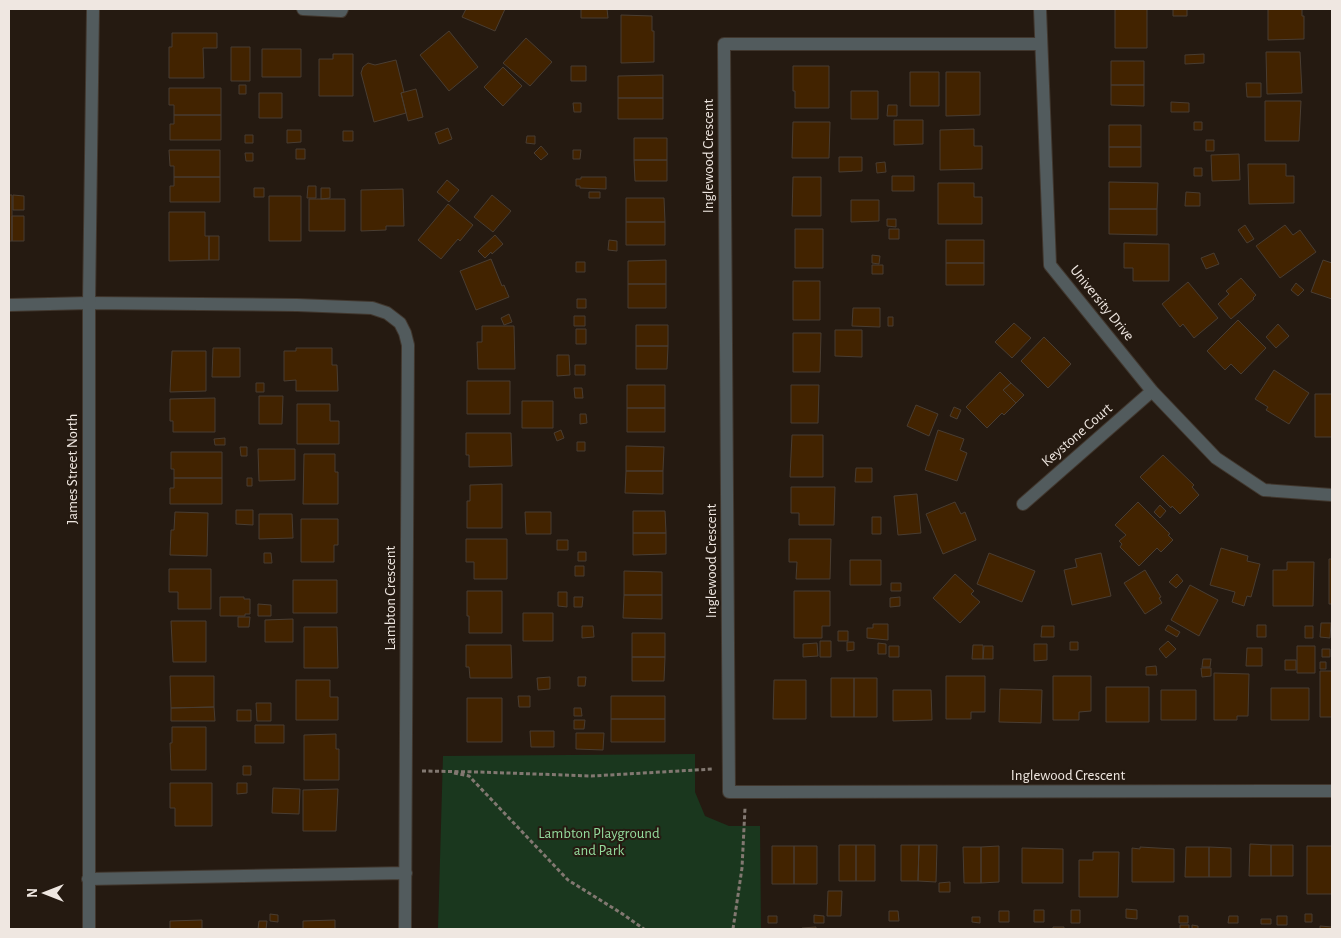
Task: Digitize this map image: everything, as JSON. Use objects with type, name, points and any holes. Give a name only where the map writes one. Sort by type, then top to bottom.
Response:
[{"type":"street","name":"James Street North","points":[[89,929],[89,304],[93,9]]},
{"type":"street","points":[[304,9],[341,11],[342,9]]},
{"type":"street","name":"University Drive","points":[[1040,9],[1050,265],[1152,391],[1216,458],[1264,490],[1332,495]]},
{"type":"street","name":"Inglewood Crescent","points":[[1040,44],[724,44],[729,792],[1332,791]]},
{"type":"street","name":"Lambton Crescent","points":[[9,305],[89,304],[372,308],[387,312],[400,323],[408,345],[405,929]]},
{"type":"street","name":"Keystone Court","points":[[1023,504],[1152,391]]},
{"type":"street","points":[[88,879],[406,873]]},
{"type":"path","points":[[406,772],[442,771],[591,776],[729,768]]},
{"type":"path","points":[[442,771],[469,776],[568,880],[644,929]]},
{"type":"path","points":[[733,929],[732,923],[742,868],[745,792]]},
{"type":"green space","name":"Lambton Playground and Park","points":[[695,754],[695,792],[705,816],[729,826],[760,826],[761,929],[438,929],[443,756]]},
{"type":"building","points":[[466,9],[505,9],[495,31],[462,17]]},
{"type":"building","points":[[581,9],[607,9],[608,18],[581,18]]},
{"type":"building","points":[[1115,9],[1147,9],[1147,48],[1115,48]]},
{"type":"building","points":[[1173,9],[1187,9],[1187,16],[1173,16]]},
{"type":"building","points":[[1268,9],[1302,9],[1302,16],[1304,16],[1304,39],[1268,40]]},
{"type":"building","points":[[621,15],[652,16],[654,62],[621,63]]},
{"type":"building","points":[[449,31],[478,67],[449,91],[420,55]]},
{"type":"building","points":[[172,33],[217,33],[217,48],[203,48],[204,78],[169,78],[169,47],[172,47]]},
{"type":"building","points":[[526,38],[552,62],[530,86],[503,63]]},
{"type":"building","points":[[231,47],[250,47],[250,81],[231,81]]},
{"type":"building","points":[[262,49],[301,49],[301,77],[262,77]]},
{"type":"building","points":[[1266,52],[1300,52],[1302,93],[1267,94]]},
{"type":"building","points":[[333,54],[353,54],[353,96],[319,96],[319,59],[333,59]]},
{"type":"building","points":[[1204,54],[1204,63],[1185,64],[1185,55]]},
{"type":"building","points":[[396,60],[404,92],[401,93],[406,113],[374,122],[361,73],[363,67],[368,63],[375,65]]},
{"type":"building","points":[[1111,61],[1144,61],[1144,85],[1111,85]]},
{"type":"building","points":[[571,66],[586,66],[586,81],[571,81]]},
{"type":"building","points":[[793,66],[829,66],[829,108],[795,108]]},
{"type":"building","points":[[503,67],[522,86],[503,106],[484,87]]},
{"type":"building","points":[[910,72],[939,72],[939,106],[910,106]]},
{"type":"building","points":[[946,72],[980,72],[980,115],[946,116]]},
{"type":"building","points":[[663,75],[663,98],[618,98],[618,76]]},
{"type":"building","points":[[1246,83],[1261,83],[1261,97],[1247,97]]},
{"type":"building","points":[[239,85],[246,85],[246,94],[239,94]]},
{"type":"building","points":[[1111,85],[1144,85],[1144,106],[1111,105]]},
{"type":"building","points":[[169,88],[221,88],[221,115],[174,115],[174,105],[169,105]]},
{"type":"building","points":[[416,89],[423,117],[408,121],[401,93]]},
{"type":"building","points":[[851,91],[878,91],[878,119],[851,119]]},
{"type":"building","points":[[259,93],[282,93],[282,118],[259,118]]},
{"type":"building","points":[[618,98],[663,98],[663,119],[618,119]]},
{"type":"building","points":[[1265,101],[1301,101],[1299,141],[1265,141]]},
{"type":"building","points":[[1171,102],[1189,103],[1189,112],[1171,112]]},
{"type":"building","points":[[573,103],[581,103],[581,112],[574,112]]},
{"type":"building","points":[[888,105],[897,105],[897,116],[887,116]]},
{"type":"building","points":[[174,115],[221,115],[221,140],[170,140],[170,124],[174,124]]},
{"type":"building","points":[[894,120],[923,120],[923,144],[894,145]]},
{"type":"building","points":[[793,122],[830,122],[829,158],[792,158]]},
{"type":"building","points":[[1194,122],[1202,122],[1202,130],[1194,130]]},
{"type":"building","points":[[1109,125],[1141,125],[1141,147],[1109,147]]},
{"type":"building","points":[[448,128],[452,139],[439,144],[435,133]]},
{"type":"building","points":[[974,129],[974,146],[982,146],[982,169],[940,170],[940,130]]},
{"type":"building","points":[[287,130],[301,130],[301,142],[287,143]]},
{"type":"building","points":[[343,131],[353,131],[353,141],[343,141]]},
{"type":"building","points":[[245,135],[253,135],[253,143],[245,143]]},
{"type":"building","points":[[527,136],[535,136],[535,144],[526,143]]},
{"type":"building","points":[[634,138],[667,138],[667,160],[634,160]]},
{"type":"building","points":[[1206,140],[1214,140],[1214,151],[1206,151]]},
{"type":"building","points":[[541,146],[548,154],[541,160],[534,153]]},
{"type":"building","points":[[1109,147],[1141,147],[1141,167],[1109,167]]},
{"type":"building","points":[[296,149],[305,149],[305,159],[296,159]]},
{"type":"building","points":[[169,150],[220,150],[220,177],[174,177],[174,166],[170,166]]},
{"type":"building","points":[[573,150],[581,150],[580,159],[573,159]]},
{"type":"building","points":[[245,153],[253,153],[253,161],[246,161]]},
{"type":"building","points":[[1239,154],[1240,180],[1212,181],[1211,155]]},
{"type":"building","points":[[839,157],[862,157],[862,171],[839,172]]},
{"type":"building","points":[[634,160],[667,160],[667,181],[635,181]]},
{"type":"building","points":[[885,162],[886,172],[877,173],[876,163]]},
{"type":"building","points":[[1248,164],[1286,164],[1286,176],[1294,176],[1294,203],[1249,204]]},
{"type":"building","points":[[1194,168],[1202,168],[1202,176],[1194,176]]},
{"type":"building","points":[[892,176],[914,176],[914,191],[892,191]]},
{"type":"building","points":[[174,177],[220,177],[220,202],[170,202],[170,186],[174,186]]},
{"type":"building","points":[[581,177],[606,177],[606,189],[580,188],[580,186],[576,186],[576,179],[581,179]]},
{"type":"building","points":[[793,177],[821,177],[821,216],[792,216]]},
{"type":"building","points":[[447,180],[459,190],[449,202],[437,192]]},
{"type":"building","points":[[1109,182],[1158,183],[1157,209],[1109,209]]},
{"type":"building","points":[[938,183],[974,183],[974,197],[982,197],[982,224],[938,224]]},
{"type":"building","points":[[308,186],[316,186],[316,198],[307,198]]},
{"type":"building","points":[[254,188],[264,188],[264,197],[254,197]]},
{"type":"building","points":[[321,188],[330,188],[330,198],[321,199]]},
{"type":"building","points":[[403,189],[404,226],[386,226],[386,230],[361,231],[361,190]]},
{"type":"building","points":[[589,192],[600,192],[600,198],[589,198]]},
{"type":"building","points":[[1186,192],[1200,193],[1200,206],[1185,206]]},
{"type":"building","points":[[9,195],[12,195],[12,241],[9,241]]},
{"type":"building","points":[[13,195],[24,196],[24,210],[13,210]]},
{"type":"building","points":[[492,195],[511,211],[493,232],[474,217]]},
{"type":"building","points":[[269,196],[301,196],[301,241],[269,241]]},
{"type":"building","points":[[626,198],[664,198],[665,222],[626,222]]},
{"type":"building","points":[[309,199],[345,199],[345,231],[309,231]]},
{"type":"building","points":[[851,200],[879,200],[879,221],[851,222]]},
{"type":"building","points":[[448,204],[473,225],[441,259],[418,240]]},
{"type":"building","points":[[1109,209],[1157,209],[1157,235],[1109,234]]},
{"type":"building","points":[[169,212],[205,212],[205,236],[209,236],[209,260],[169,261]]},
{"type":"building","points":[[12,216],[24,216],[24,241],[12,241]]},
{"type":"building","points":[[887,219],[896,219],[896,227],[887,226]]},
{"type":"building","points":[[626,222],[665,222],[665,245],[626,245]]},
{"type":"building","points":[[1245,225],[1254,239],[1247,243],[1238,230]]},
{"type":"building","points":[[1285,225],[1293,235],[1300,230],[1316,252],[1280,278],[1256,246]]},
{"type":"building","points":[[795,229],[823,229],[823,268],[795,268]]},
{"type":"building","points":[[889,229],[899,229],[899,239],[889,239]]},
{"type":"building","points":[[495,235],[503,244],[485,258],[478,251]]},
{"type":"building","points":[[209,236],[219,236],[219,260],[209,260]]},
{"type":"building","points":[[609,240],[617,241],[617,251],[608,250]]},
{"type":"building","points":[[946,240],[984,240],[984,263],[946,263]]},
{"type":"building","points":[[1124,243],[1169,244],[1169,281],[1133,281],[1133,268],[1124,268]]},
{"type":"building","points":[[1214,253],[1219,264],[1206,269],[1201,258]]},
{"type":"building","points":[[872,255],[880,256],[879,264],[872,263]]},
{"type":"building","points":[[491,259],[502,286],[504,285],[509,297],[476,310],[460,271]]},
{"type":"building","points":[[666,260],[666,284],[628,284],[628,261]]},
{"type":"building","points":[[1323,260],[1332,263],[1332,299],[1311,292]]},
{"type":"building","points":[[576,262],[585,262],[585,272],[576,272]]},
{"type":"building","points":[[946,263],[984,263],[984,285],[946,285]]},
{"type":"building","points":[[872,265],[883,265],[883,274],[872,274]]},
{"type":"building","points":[[1241,278],[1256,295],[1254,299],[1231,319],[1218,304],[1229,294],[1226,291]]},
{"type":"building","points":[[793,281],[820,281],[820,320],[793,320]]},
{"type":"building","points":[[1188,282],[1218,318],[1194,338],[1183,324],[1180,327],[1162,304]]},
{"type":"building","points":[[1296,283],[1304,290],[1298,296],[1291,290]]},
{"type":"building","points":[[628,284],[666,284],[666,308],[628,308]]},
{"type":"building","points":[[577,299],[586,299],[586,308],[577,308]]},
{"type":"building","points":[[853,308],[880,308],[880,327],[852,326]]},
{"type":"building","points":[[509,314],[512,322],[504,325],[501,318]]},
{"type":"building","points":[[574,316],[585,316],[585,326],[574,326]]},
{"type":"building","points":[[888,317],[893,317],[893,326],[888,326]]},
{"type":"building","points":[[1238,320],[1266,348],[1241,374],[1231,364],[1225,370],[1207,351]]},
{"type":"building","points":[[1014,323],[1031,338],[1012,358],[995,342]]},
{"type":"building","points":[[1278,324],[1289,336],[1276,348],[1266,337]]},
{"type":"building","points":[[636,325],[668,325],[668,346],[636,346]]},
{"type":"building","points":[[482,326],[514,326],[515,369],[478,369],[477,342],[482,342]]},
{"type":"building","points":[[576,329],[586,329],[586,344],[576,344]]},
{"type":"building","points":[[835,330],[862,330],[862,357],[835,356]]},
{"type":"building","points":[[793,333],[821,333],[820,372],[793,372]]},
{"type":"building","points":[[1044,337],[1071,364],[1048,388],[1021,361]]},
{"type":"building","points":[[636,346],[668,346],[667,369],[636,369]]},
{"type":"building","points":[[213,348],[240,348],[240,377],[212,377]]},
{"type":"building","points":[[296,348],[332,348],[332,365],[337,365],[338,391],[296,391],[296,380],[284,381],[284,351],[296,351]]},
{"type":"building","points":[[172,351],[206,351],[206,391],[170,392]]},
{"type":"building","points":[[557,355],[569,355],[570,375],[557,376]]},
{"type":"building","points":[[575,365],[585,365],[585,375],[575,375]]},
{"type":"building","points":[[1274,370],[1309,393],[1289,424],[1266,410],[1268,407],[1255,399]]},
{"type":"building","points":[[1000,372],[1011,383],[1003,390],[1016,403],[1004,415],[1002,413],[987,428],[966,407]]},
{"type":"building","points":[[467,381],[510,381],[510,414],[467,414]]},
{"type":"building","points":[[256,383],[264,383],[264,392],[256,392]]},
{"type":"building","points":[[1011,383],[1024,395],[1016,403],[1003,390]]},
{"type":"building","points":[[627,385],[665,385],[665,408],[627,408]]},
{"type":"building","points":[[791,385],[819,385],[818,423],[791,423]]},
{"type":"building","points":[[574,388],[582,388],[583,398],[575,398]]},
{"type":"building","points":[[1315,394],[1332,394],[1332,437],[1315,437]]},
{"type":"building","points":[[259,396],[283,396],[282,424],[259,424]]},
{"type":"building","points":[[215,398],[215,432],[173,432],[173,421],[170,421],[170,399]]},
{"type":"building","points":[[522,401],[553,401],[553,428],[522,428]]},
{"type":"building","points":[[297,404],[330,404],[330,421],[339,421],[339,444],[297,444]]},
{"type":"building","points":[[916,405],[938,414],[929,436],[907,426]]},
{"type":"building","points":[[954,407],[961,410],[957,419],[950,416]]},
{"type":"building","points":[[627,408],[665,408],[665,432],[627,432]]},
{"type":"building","points":[[580,414],[586,414],[587,423],[580,424]]},
{"type":"building","points":[[561,430],[564,438],[557,441],[554,433]]},
{"type":"building","points":[[938,430],[964,439],[960,450],[967,453],[957,481],[925,470]]},
{"type":"building","points":[[466,433],[511,433],[512,466],[469,467],[469,455],[466,455]]},
{"type":"building","points":[[792,435],[823,435],[823,477],[790,477]]},
{"type":"building","points":[[225,438],[225,445],[215,445],[214,439]]},
{"type":"building","points":[[577,442],[585,442],[585,451],[577,451]]},
{"type":"building","points":[[626,446],[664,447],[663,471],[626,471]]},
{"type":"building","points":[[240,447],[247,447],[247,456],[241,456]]},
{"type":"building","points":[[258,449],[295,449],[295,480],[259,481]]},
{"type":"building","points":[[171,452],[222,452],[222,478],[174,478],[174,469],[171,469]]},
{"type":"building","points":[[304,454],[335,454],[335,472],[338,472],[338,504],[303,504]]},
{"type":"building","points":[[1163,455],[1194,485],[1192,487],[1199,495],[1180,514],[1172,506],[1171,508],[1140,477]]},
{"type":"building","points":[[856,468],[872,468],[872,482],[855,482]]},
{"type":"building","points":[[626,471],[663,471],[663,494],[625,493]]},
{"type":"building","points":[[174,478],[222,478],[222,504],[170,504],[170,488],[174,488]]},
{"type":"building","points":[[247,478],[252,478],[252,486],[247,486]]},
{"type":"building","points":[[502,484],[502,528],[467,528],[467,501],[470,501],[470,485]]},
{"type":"building","points":[[791,487],[835,487],[834,525],[799,525],[799,513],[791,513]]},
{"type":"building","points":[[917,494],[921,533],[898,535],[894,496]]},
{"type":"building","points":[[955,502],[961,514],[965,512],[976,540],[943,554],[926,514]]},
{"type":"building","points":[[1138,502],[1170,534],[1168,535],[1173,540],[1161,552],[1157,548],[1139,566],[1120,547],[1122,544],[1119,541],[1126,535],[1115,525]]},
{"type":"building","points":[[1160,505],[1166,511],[1160,518],[1154,512]]},
{"type":"building","points":[[236,510],[253,510],[253,525],[236,524]]},
{"type":"building","points":[[633,511],[665,511],[666,533],[633,533]]},
{"type":"building","points":[[175,512],[208,513],[207,556],[170,555],[171,530],[174,530]]},
{"type":"building","points":[[525,512],[551,512],[551,534],[526,534]]},
{"type":"building","points":[[259,514],[292,514],[293,538],[259,539]]},
{"type":"building","points":[[872,517],[881,517],[881,534],[872,534]]},
{"type":"building","points":[[301,519],[338,519],[338,545],[334,545],[334,562],[301,562]]},
{"type":"building","points":[[633,533],[666,533],[666,554],[633,555]]},
{"type":"building","points":[[466,539],[507,539],[507,579],[474,579],[474,562],[466,562]]},
{"type":"building","points":[[789,539],[831,539],[830,579],[796,579],[797,562],[789,562]]},
{"type":"building","points":[[557,540],[568,540],[568,550],[557,550]]},
{"type":"building","points":[[1221,548],[1248,556],[1247,561],[1260,564],[1251,597],[1247,596],[1244,606],[1232,602],[1235,592],[1210,585]]},
{"type":"building","points":[[578,552],[586,552],[586,561],[578,561]]},
{"type":"building","points":[[264,553],[271,553],[272,563],[264,563]]},
{"type":"building","points":[[989,553],[1035,571],[1022,602],[977,584]]},
{"type":"building","points":[[1101,553],[1111,596],[1072,605],[1064,570],[1077,567],[1075,559]]},
{"type":"building","points":[[1329,559],[1332,559],[1332,604],[1329,604]]},
{"type":"building","points":[[850,560],[881,560],[881,585],[850,585]]},
{"type":"building","points":[[1287,562],[1314,562],[1313,606],[1273,606],[1273,570],[1287,570]]},
{"type":"building","points":[[575,566],[584,566],[584,576],[575,576]]},
{"type":"building","points":[[169,569],[211,569],[211,609],[178,609],[178,592],[169,592]]},
{"type":"building","points":[[1145,570],[1161,597],[1159,598],[1162,603],[1145,614],[1124,583]]},
{"type":"building","points":[[624,571],[662,572],[662,595],[624,595]]},
{"type":"building","points":[[955,574],[974,591],[971,594],[980,602],[960,623],[933,598]]},
{"type":"building","points":[[1177,574],[1183,581],[1176,588],[1169,582]]},
{"type":"building","points":[[293,580],[337,580],[337,613],[293,613]]},
{"type":"building","points":[[891,583],[901,583],[901,591],[891,591]]},
{"type":"building","points":[[1190,585],[1218,600],[1199,636],[1171,620]]},
{"type":"building","points":[[467,591],[502,591],[502,633],[469,633]]},
{"type":"building","points":[[794,591],[830,591],[830,626],[822,626],[822,638],[794,638]]},
{"type":"building","points":[[558,592],[567,592],[567,607],[558,606]]},
{"type":"building","points":[[624,595],[662,595],[662,619],[623,618]]},
{"type":"building","points":[[220,597],[244,597],[244,599],[250,599],[250,614],[245,614],[245,616],[220,616]]},
{"type":"building","points":[[574,597],[583,597],[582,607],[574,607]]},
{"type":"building","points":[[900,597],[900,606],[890,607],[890,598]]},
{"type":"building","points":[[258,604],[271,605],[271,616],[258,616]]},
{"type":"building","points":[[523,613],[553,613],[553,641],[523,641]]},
{"type":"building","points":[[238,617],[250,617],[249,627],[238,627]]},
{"type":"building","points":[[293,619],[293,642],[265,642],[265,620]]},
{"type":"building","points":[[171,621],[206,621],[206,662],[173,662]]},
{"type":"building","points":[[1321,623],[1331,623],[1330,638],[1320,637]]},
{"type":"building","points":[[873,624],[888,624],[888,640],[867,638],[867,628],[873,628]]},
{"type":"building","points":[[1168,625],[1180,632],[1177,637],[1165,630]]},
{"type":"building","points":[[1257,625],[1266,625],[1266,637],[1257,637]]},
{"type":"building","points":[[582,626],[593,626],[594,637],[582,638]]},
{"type":"building","points":[[1042,626],[1054,626],[1054,637],[1041,637]]},
{"type":"building","points":[[1305,626],[1313,626],[1313,638],[1305,638]]},
{"type":"building","points":[[304,627],[337,627],[338,668],[304,668]]},
{"type":"building","points":[[838,631],[848,631],[848,641],[838,641]]},
{"type":"building","points":[[632,633],[665,633],[665,657],[632,657]]},
{"type":"building","points":[[820,641],[831,641],[831,657],[820,657]]},
{"type":"building","points":[[1168,641],[1176,649],[1166,658],[1159,649]]},
{"type":"building","points":[[847,642],[854,642],[854,650],[847,651]]},
{"type":"building","points":[[1070,642],[1078,642],[1078,650],[1070,650]]},
{"type":"building","points":[[817,643],[818,656],[803,657],[803,644]]},
{"type":"building","points":[[878,643],[886,644],[886,654],[878,654]]},
{"type":"building","points":[[1034,644],[1047,644],[1047,660],[1034,661]]},
{"type":"building","points":[[466,645],[511,645],[512,678],[470,678],[469,667],[466,667]]},
{"type":"building","points":[[973,645],[983,645],[983,659],[972,659]]},
{"type":"building","points":[[889,646],[899,646],[899,657],[889,657]]},
{"type":"building","points":[[984,646],[993,646],[993,659],[983,659]]},
{"type":"building","points":[[1297,646],[1315,646],[1315,673],[1297,673]]},
{"type":"building","points":[[1247,648],[1262,648],[1262,666],[1246,666]]},
{"type":"building","points":[[1322,649],[1330,649],[1330,657],[1322,657]]},
{"type":"building","points":[[632,657],[665,657],[664,681],[632,681]]},
{"type":"building","points":[[1203,659],[1211,659],[1210,667],[1202,667]]},
{"type":"building","points":[[1285,660],[1296,660],[1296,670],[1285,670]]},
{"type":"building","points":[[1320,662],[1326,662],[1326,669],[1320,669]]},
{"type":"building","points":[[1156,666],[1157,675],[1146,675],[1146,667]]},
{"type":"building","points":[[1201,668],[1211,668],[1211,676],[1202,677]]},
{"type":"building","points":[[1320,671],[1332,671],[1332,717],[1320,717]]},
{"type":"building","points":[[1214,673],[1249,674],[1248,716],[1237,716],[1237,720],[1214,720]]},
{"type":"building","points":[[170,676],[214,676],[214,707],[171,708]]},
{"type":"building","points":[[946,676],[985,676],[985,712],[971,712],[971,719],[946,719]]},
{"type":"building","points":[[1053,676],[1091,676],[1091,711],[1079,712],[1079,720],[1053,720]]},
{"type":"building","points":[[550,677],[550,689],[538,690],[537,678]]},
{"type":"building","points":[[578,677],[586,677],[585,686],[578,686]]},
{"type":"building","points":[[831,678],[854,678],[854,717],[831,717]]},
{"type":"building","points":[[854,678],[877,678],[877,717],[854,717]]},
{"type":"building","points":[[296,680],[330,680],[330,697],[338,697],[338,720],[296,720]]},
{"type":"building","points":[[774,680],[806,680],[806,719],[773,719]]},
{"type":"building","points":[[1106,687],[1149,687],[1149,722],[1106,722]]},
{"type":"building","points":[[1271,688],[1309,688],[1309,720],[1271,720]]},
{"type":"building","points":[[1000,689],[1042,690],[1041,723],[999,722]]},
{"type":"building","points":[[893,690],[931,690],[932,720],[893,721]]},
{"type":"building","points":[[1161,690],[1196,690],[1196,720],[1161,720]]},
{"type":"building","points":[[518,696],[530,696],[530,707],[519,707]]},
{"type":"building","points":[[611,696],[665,696],[665,719],[611,719]]},
{"type":"building","points":[[467,698],[502,698],[502,742],[467,742]]},
{"type":"building","points":[[256,703],[271,703],[271,721],[257,721]]},
{"type":"building","points":[[214,707],[215,721],[171,721],[171,708]]},
{"type":"building","points":[[574,708],[581,708],[582,716],[574,716]]},
{"type":"building","points":[[237,710],[251,710],[251,721],[237,721]]},
{"type":"building","points":[[611,719],[665,719],[665,742],[611,742]]},
{"type":"building","points":[[574,720],[585,720],[584,729],[574,729]]},
{"type":"building","points":[[255,725],[284,725],[284,743],[255,743]]},
{"type":"building","points":[[172,727],[206,727],[206,770],[171,770],[170,743],[172,743]]},
{"type":"building","points":[[530,731],[554,731],[554,747],[531,747]]},
{"type":"building","points":[[576,733],[604,733],[603,750],[576,749]]},
{"type":"building","points":[[336,734],[336,749],[339,749],[339,780],[304,780],[304,735]]},
{"type":"building","points":[[243,766],[251,766],[251,775],[243,775]]},
{"type":"building","points":[[170,783],[212,783],[212,826],[175,826],[175,808],[170,808]]},
{"type":"building","points":[[237,783],[247,783],[247,793],[237,794]]},
{"type":"building","points":[[273,788],[300,789],[299,814],[272,813]]},
{"type":"building","points":[[338,789],[336,831],[303,831],[303,790]]},
{"type":"building","points":[[1250,844],[1271,845],[1271,876],[1249,876]]},
{"type":"building","points":[[839,845],[856,845],[856,881],[839,881]]},
{"type":"building","points":[[856,845],[875,845],[875,881],[856,881]]},
{"type":"building","points":[[901,845],[919,845],[918,881],[901,881]]},
{"type":"building","points":[[919,845],[937,845],[936,882],[918,881]]},
{"type":"building","points":[[1271,845],[1293,845],[1293,876],[1271,876]]},
{"type":"building","points":[[772,846],[794,846],[794,884],[772,884]]},
{"type":"building","points":[[794,846],[817,846],[817,884],[794,884]]},
{"type":"building","points":[[999,846],[999,882],[981,883],[981,847]]},
{"type":"building","points":[[1307,846],[1332,846],[1332,894],[1307,894]]},
{"type":"building","points":[[963,847],[981,847],[981,883],[964,883]]},
{"type":"building","points":[[1140,847],[1174,849],[1174,882],[1132,882],[1132,848],[1140,849]]},
{"type":"building","points":[[1186,847],[1209,847],[1209,877],[1185,877]]},
{"type":"building","points":[[1209,847],[1231,848],[1231,877],[1209,877]]},
{"type":"building","points":[[1022,848],[1063,849],[1063,883],[1022,883]]},
{"type":"building","points":[[1093,852],[1119,852],[1118,897],[1079,897],[1079,860],[1093,860]]},
{"type":"building","points":[[950,882],[950,892],[939,892],[939,883]]},
{"type":"building","points":[[828,891],[842,891],[841,916],[827,916]]},
{"type":"building","points":[[1126,909],[1137,910],[1137,919],[1126,918]]},
{"type":"building","points":[[1034,910],[1044,910],[1044,922],[1034,922]]},
{"type":"building","points":[[1071,910],[1080,910],[1080,923],[1071,923]]},
{"type":"building","points":[[889,911],[898,911],[899,921],[889,921]]},
{"type":"building","points":[[999,911],[1009,911],[1009,922],[999,922]]},
{"type":"building","points":[[270,914],[278,915],[278,922],[270,921]]},
{"type":"building","points":[[1305,914],[1312,914],[1312,922],[1305,922]]},
{"type":"building","points":[[814,915],[824,916],[824,923],[814,923]]},
{"type":"building","points":[[768,916],[777,916],[777,923],[768,923]]},
{"type":"building","points":[[1179,916],[1188,916],[1188,923],[1179,923]]},
{"type":"building","points":[[1229,916],[1238,916],[1238,923],[1228,923]]},
{"type":"building","points":[[1277,916],[1287,916],[1287,925],[1277,925]]},
{"type":"building","points":[[972,917],[980,917],[980,923],[972,922]]},
{"type":"building","points":[[1261,919],[1271,919],[1271,924],[1261,924]]},
{"type":"building","points":[[202,920],[202,929],[170,929],[170,921]]},
{"type":"building","points":[[335,920],[335,929],[303,929],[303,921]]},
{"type":"building","points":[[259,921],[267,921],[266,929],[258,929]]},
{"type":"building","points":[[1180,925],[1189,925],[1189,929],[1180,929]]},
{"type":"building","points":[[1192,925],[1198,926],[1198,929],[1192,929]]},
{"type":"building","points":[[1320,926],[1332,927],[1332,929],[1320,929]]},
{"type":"building","points":[[816,927],[816,929],[802,929],[802,928]]},
{"type":"building","points":[[1053,927],[1064,927],[1064,929],[1053,929]]}]
